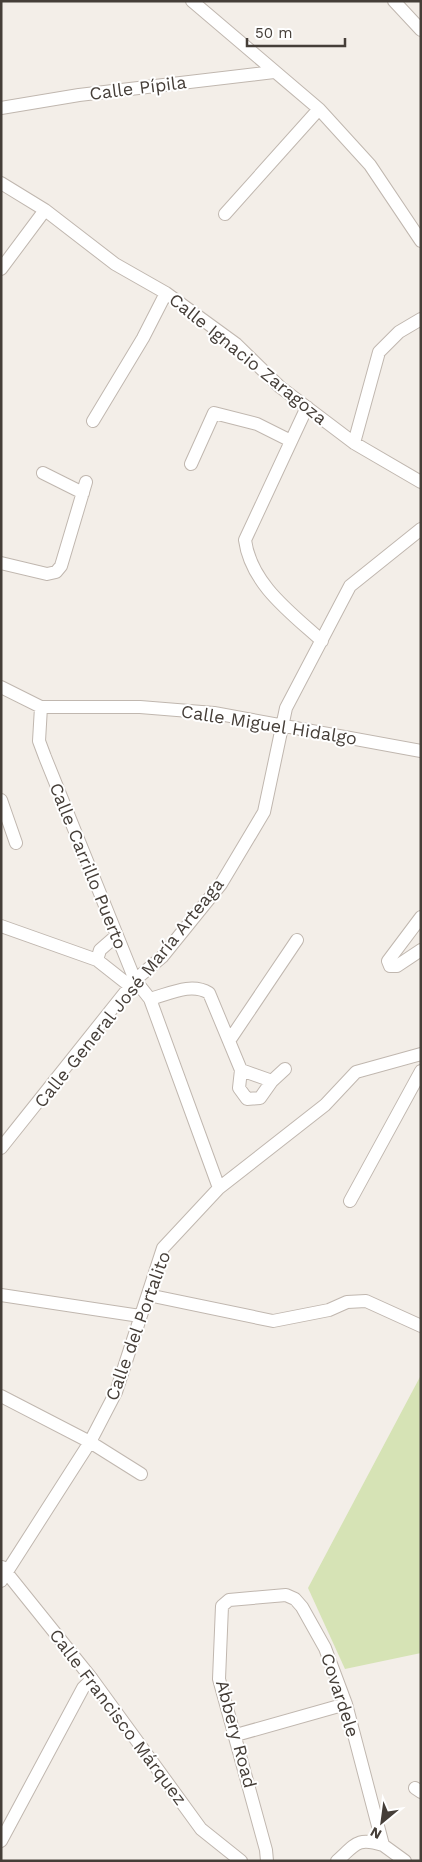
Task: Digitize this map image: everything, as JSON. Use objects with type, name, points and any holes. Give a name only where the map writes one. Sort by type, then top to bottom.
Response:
[{"type":"street","points":[[192,1],[318,109],[370,165],[421,241]]},
{"type":"street","points":[[399,3],[421,30]]},
{"type":"street","name":"Calle Pípila","points":[[1,108],[79,95],[274,72]]},
{"type":"street","points":[[225,214],[318,109]]},
{"type":"street","name":"Calle Ignacio Zaragoza","points":[[1,183],[45,210],[115,264],[166,293],[236,344],[280,387],[354,443],[421,482]]},
{"type":"street","points":[[1,269],[45,210]]},
{"type":"street","points":[[93,421],[143,338],[166,293]]},
{"type":"street","points":[[354,443],[379,352],[400,332],[421,318]]},
{"type":"street","points":[[307,407],[245,540],[247,556],[256,576],[282,605],[322,641]]},
{"type":"street","points":[[191,464],[214,414],[257,424],[291,441]]},
{"type":"street","points":[[1,562],[47,574],[56,572],[61,566],[84,488],[43,473]]},
{"type":"street","name":"Calle General José María Arteaga","points":[[1,1148],[133,983],[162,958],[221,884],[264,812],[286,708],[350,586],[421,529]]},
{"type":"street","name":"Calle Miguel Hidalgo","points":[[1,687],[41,707],[140,707],[214,713],[421,751]]},
{"type":"street","name":"Calle Carrillo Puerto","points":[[41,707],[39,741],[133,983],[150,999],[219,1188]]},
{"type":"street","points":[[1,800],[16,843]]},
{"type":"street","points":[[421,917],[388,961],[390,966],[397,966],[421,950]]},
{"type":"street","points":[[1,926],[98,960],[133,983]]},
{"type":"street","points":[[98,960],[100,950],[116,936]]},
{"type":"street","points":[[229,1041],[297,940]]},
{"type":"street","points":[[150,999],[193,987],[209,993],[240,1070],[239,1088],[247,1099],[260,1098],[272,1081],[285,1069]]},
{"type":"street","name":"Calle del Portalito","points":[[3,1574],[90,1442],[116,1392],[163,1248],[219,1188],[325,1105],[356,1072],[421,1054]]},
{"type":"street","points":[[240,1070],[272,1081]]},
{"type":"street","points":[[350,1201],[421,1071]]},
{"type":"street","points":[[1,1295],[140,1316]]},
{"type":"street","points":[[148,1295],[273,1321],[329,1310],[347,1302],[366,1301],[421,1326]]},
{"type":"street","points":[[1,1396],[90,1442],[141,1474]]},
{"type":"street","name":"Calle Francisco Márquez","points":[[3,1574],[92,1679],[202,1829],[241,1861]]},
{"type":"street","name":"Covardele","points":[[222,1606],[228,1600],[286,1595],[295,1599],[325,1648],[346,1704],[383,1845]]},
{"type":"street","name":"Abbery Road","points":[[222,1606],[219,1679],[236,1735],[266,1850],[267,1861]]},
{"type":"street","points":[[1,1841],[83,1688],[92,1679]]},
{"type":"street","points":[[236,1735],[346,1704]]},
{"type":"street","points":[[337,1861],[356,1844],[366,1840],[383,1845],[404,1861]]},
{"type":"green space","points":[[421,1375],[421,1653],[345,1669],[308,1588]]}]
